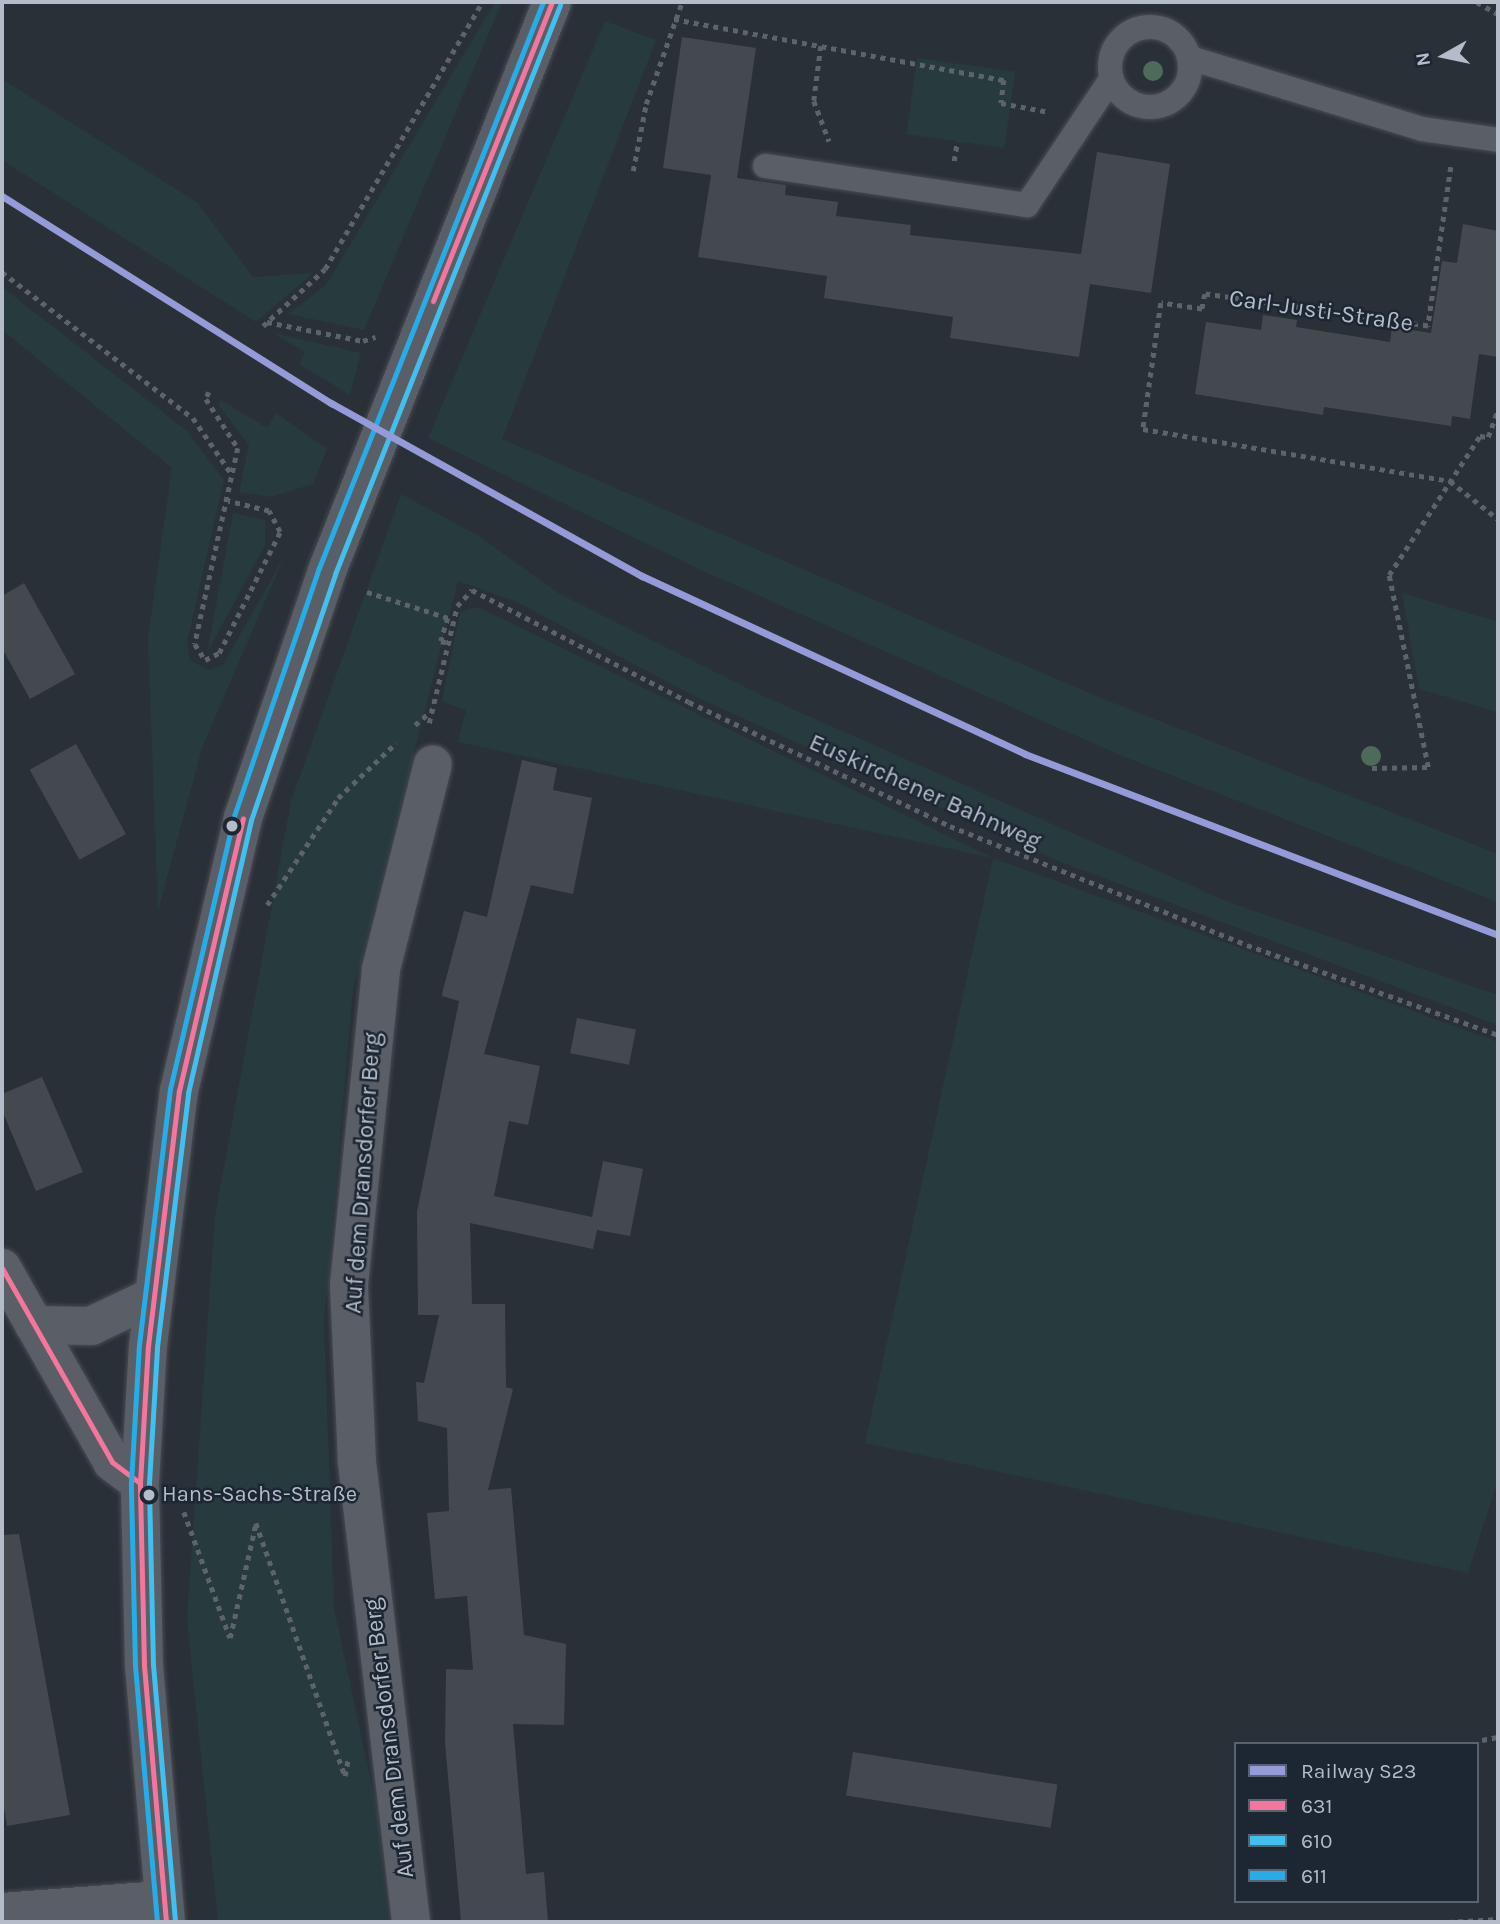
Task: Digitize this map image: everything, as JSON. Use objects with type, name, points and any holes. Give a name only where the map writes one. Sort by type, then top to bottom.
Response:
[{"type":"street","points":[[2,1912],[164,1911],[144,1665],[140,1483],[153,1296],[179,1091],[243,818],[327,571],[552,2]]},
{"type":"street","name":"Auf dem Dransdorfer Berg","points":[[411,1922],[357,1462],[349,1284],[381,969],[433,764]]},
{"type":"street","points":[[2,1268],[112,1462],[140,1483]]},
{"type":"street","points":[[34,1325],[92,1326],[153,1296]]},
{"type":"lane","points":[[1139,27],[1161,28],[1179,39],[1190,58],[1189,79],[1179,96],[1160,106],[1140,107],[1122,97],[1111,79],[1110,57],[1121,38],[1139,27]]},
{"type":"lane","points":[[1190,58],[1455,135],[1498,140]]},
{"type":"lane","points":[[765,166],[1027,205],[1111,79]]},
{"type":"path","points":[[363,341],[264,324],[325,269],[482,2]]},
{"type":"path","points":[[633,171],[646,104],[682,2]]},
{"type":"path","points":[[1477,2],[1498,14]]},
{"type":"path","points":[[674,19],[1004,80],[1001,103],[1083,118]]},
{"type":"path","points":[[821,46],[814,102],[843,178]]},
{"type":"path","name":"Carl-Justi-Straße","points":[[1450,481],[1143,429],[1161,303],[1202,309],[1205,294],[1428,326],[1455,135]]},
{"type":"path","points":[[2,272],[194,418],[233,475]]},
{"type":"path","points":[[209,392],[206,399],[238,448],[195,644],[205,660],[219,653],[281,532],[270,511],[228,500]]},
{"type":"path","points":[[1372,768],[1428,767],[1389,575],[1480,436],[1488,437],[1496,409]]},
{"type":"path","points":[[1450,481],[1498,519]]},
{"type":"path","name":"Euskirchener Bahnweg","points":[[265,908],[338,798],[432,709],[457,606],[472,590],[689,702],[950,826],[1248,945],[1498,1035]]},
{"type":"path","points":[[367,592],[448,618],[441,641],[448,643]]},
{"type":"path","points":[[184,1512],[230,1638],[257,1523],[345,1776],[350,1749]]},
{"type":"path","points":[[1482,1740],[1498,1737]]},
{"type":"path","points":[[1448,1922],[1498,1919]]},
{"type":"green space","points":[[495,2],[502,2],[364,330],[288,314],[326,285]]},
{"type":"green space","points":[[605,21],[656,40],[502,439],[1096,696],[1498,854],[1498,902],[1122,756],[701,570],[428,438]]},
{"type":"green space","points":[[917,58],[1015,72],[1004,148],[906,134]]},
{"type":"green space","points":[[2,79],[198,203],[253,277],[313,273],[256,322],[2,160]]},
{"type":"green space","points":[[2,287],[187,431],[224,480],[187,642],[190,660],[208,670],[223,665],[285,555],[202,748],[158,911],[148,638],[172,468],[2,330]]},
{"type":"green space","points":[[273,333],[361,353],[350,395],[299,364],[305,352]]},
{"type":"green space","points":[[221,400],[267,428],[276,413],[327,449],[313,484],[271,497],[239,492],[249,445],[218,404]]},
{"type":"green space","points":[[401,494],[477,535],[560,594],[761,695],[1226,901],[1498,995],[1498,1025],[1058,861],[694,696],[517,602],[458,581],[353,990],[324,1320],[334,1608],[377,1810],[388,1922],[218,1922],[187,1619],[215,1216],[291,801]]},
{"type":"green space","points":[[233,513],[265,520],[265,545],[207,653]]},
{"type":"green space","points":[[1402,593],[1498,622],[1498,712],[1419,689]]},
{"type":"green space","points":[[478,607],[993,858],[458,742],[466,710],[442,701],[460,612]]},
{"type":"green space","points":[[993,858],[1498,1042],[1498,1480],[1468,1573],[865,1443]]},
{"type":"building","points":[[682,37],[756,48],[737,178],[786,185],[785,195],[838,202],[836,216],[911,225],[910,235],[1081,254],[1097,152],[1170,164],[1151,293],[1090,284],[1079,357],[950,338],[953,317],[824,298],[827,276],[698,257],[711,175],[663,168]]},
{"type":"building","points":[[1463,224],[1498,231],[1498,357],[1479,354],[1470,419],[1452,416],[1451,426],[1324,407],[1323,415],[1195,394],[1206,322],[1261,330],[1263,315],[1297,320],[1296,327],[1390,342],[1392,327],[1431,333],[1442,261],[1457,263]]},
{"type":"building","points":[[24,583],[75,674],[30,699],[2,648],[2,596]]},
{"type":"building","points":[[76,744],[126,834],[80,860],[30,770]]},
{"type":"building","points":[[522,760],[557,768],[553,790],[592,798],[573,894],[531,885],[484,1054],[540,1066],[528,1125],[509,1121],[494,1196],[592,1217],[603,1161],[643,1169],[630,1236],[597,1230],[593,1249],[470,1223],[472,1304],[505,1304],[506,1387],[513,1389],[488,1490],[511,1488],[524,1635],[566,1644],[564,1725],[513,1724],[526,1874],[544,1872],[548,1922],[461,1922],[445,1743],[446,1669],[473,1670],[467,1596],[435,1599],[427,1513],[449,1511],[447,1428],[418,1421],[416,1382],[424,1383],[439,1315],[418,1315],[417,1212],[459,1001],[442,996],[443,990],[464,911],[487,917]]},
{"type":"building","points":[[577,1018],[636,1029],[629,1065],[570,1053]]},
{"type":"building","points":[[42,1077],[83,1172],[36,1191],[2,1110],[2,1094]]},
{"type":"building","points":[[19,1534],[70,1815],[7,1826],[2,1796],[2,1535]]},
{"type":"building","points":[[853,1752],[1057,1784],[1051,1828],[846,1795]]},
{"type":"rail line","name":"S23","points":[[2,196],[331,403],[642,576],[1025,754],[1498,935]]},
{"type":"transit line","name":"611","points":[[157,1922],[135,1666],[131,1483],[139,1345],[170,1089],[234,816],[319,568],[543,2]]},
{"type":"transit line","name":"631","points":[[433,301],[552,2]]},
{"type":"transit line","name":"610","points":[[175,1921],[153,1665],[149,1483],[157,1347],[188,1093],[251,820],[335,574],[560,5]]},
{"type":"transit line","name":"631","points":[[166,1922],[144,1665],[140,1483],[148,1346],[179,1091],[243,818]]},
{"type":"transit line","name":"631","points":[[2,1268],[112,1462],[140,1483]]},
{"type":"place","name":"Hans-Sachs-Straße","points":[[149,1495]]}]
